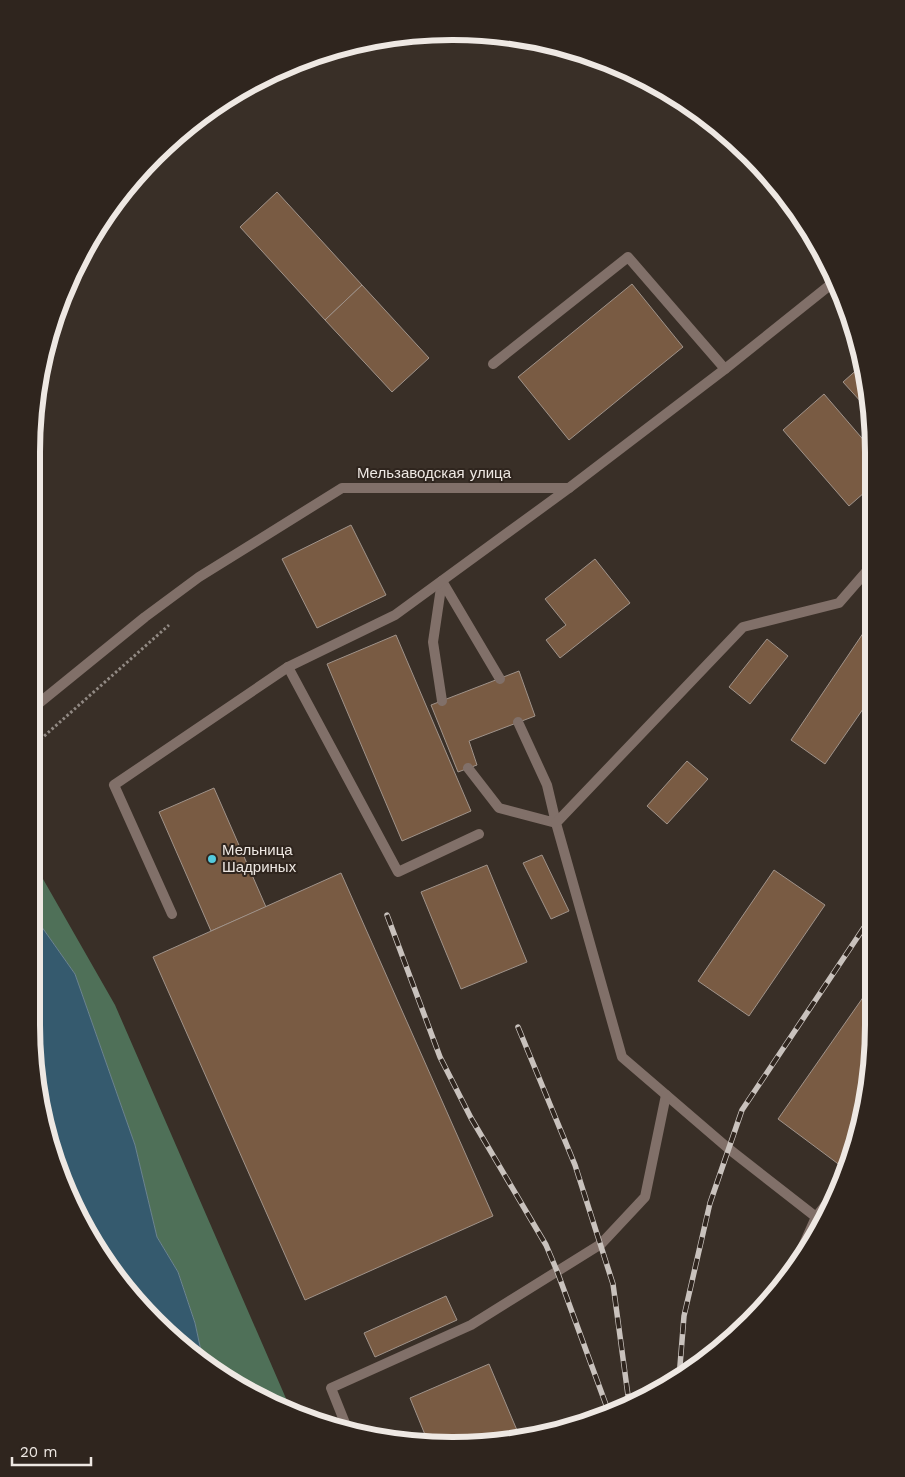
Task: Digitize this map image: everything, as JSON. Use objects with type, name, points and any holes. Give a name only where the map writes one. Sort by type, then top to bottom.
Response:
[{"type":"street","points":[[493,364],[628,256],[725,369]]},
{"type":"street","points":[[172,914],[114,785],[288,667],[395,615],[569,488],[725,369],[829,285]]},
{"type":"street","name":"Мельзаводская улица","points":[[40,702],[145,617],[199,577],[342,488],[569,488]]},
{"type":"street","points":[[556,823],[743,627],[839,604],[865,573]]},
{"type":"street","points":[[442,581],[500,678]]},
{"type":"street","points":[[442,581],[433,642],[442,701]]},
{"type":"street","points":[[288,667],[398,872],[479,834]]},
{"type":"street","points":[[518,722],[547,785],[622,1057],[729,1149],[816,1217]]},
{"type":"street","points":[[468,768],[499,808],[556,823]]},
{"type":"street","points":[[344,1422],[331,1388],[471,1325],[601,1244],[645,1197],[666,1095]]},
{"type":"street","points":[[809,1232],[819,1214]]},
{"type":"path","points":[[40,740],[170,624]]},
{"type":"green space","points":[[40,875],[115,1005],[288,1403],[246,1382],[201,1352],[195,1323],[178,1272],[157,1237],[135,1145],[75,974],[40,924]]},
{"type":"water","points":[[40,924],[75,974],[135,1145],[157,1237],[178,1272],[195,1323],[201,1352],[161,1316],[125,1276],[95,1231],[71,1182],[54,1131],[44,1078],[40,1024]]},
{"type":"building","points":[[277,192],[362,285],[325,320],[240,227]]},
{"type":"building","points":[[632,284],[683,347],[569,440],[518,377]]},
{"type":"building","points":[[362,285],[429,358],[392,392],[325,320]]},
{"type":"building","points":[[857,370],[861,402],[843,382]]},
{"type":"building","points":[[824,394],[865,441],[865,492],[849,506],[783,430]]},
{"type":"building","points":[[351,525],[386,595],[317,628],[282,559]]},
{"type":"building","points":[[595,559],[630,603],[560,658],[546,640],[566,625],[545,599]]},
{"type":"building","points":[[865,630],[865,706],[825,764],[791,740]]},
{"type":"building","points":[[396,635],[471,811],[402,841],[327,664]]},
{"type":"building","points":[[767,639],[788,656],[750,704],[729,687]]},
{"type":"building","points":[[519,671],[535,716],[469,741],[477,765],[458,772],[431,705]]},
{"type":"building","points":[[687,761],[708,779],[667,824],[647,806]]},
{"type":"building","name":"Мельница Шадриных","points":[[214,788],[266,907],[211,931],[159,812]]},
{"type":"building","points":[[542,855],[569,911],[551,919],[523,863]]},
{"type":"building","points":[[487,865],[527,962],[461,989],[421,892]]},
{"type":"building","points":[[774,870],[825,905],[749,1016],[698,981]]},
{"type":"building","points":[[341,873],[493,1216],[305,1300],[153,957]]},
{"type":"building","points":[[865,995],[864,1051],[861,1078],[851,1131],[840,1165],[778,1119]]},
{"type":"building","points":[[446,1296],[457,1320],[375,1357],[364,1333]]},
{"type":"building","points":[[489,1364],[517,1431],[479,1436],[426,1436],[410,1398]]},
{"type":"railway","points":[[387,915],[440,1057],[471,1118],[546,1245],[607,1407]]},
{"type":"railway","points":[[680,1368],[684,1316],[710,1203],[742,1110],[865,926]]},
{"type":"railway","points":[[518,1027],[575,1165],[613,1284],[628,1397]]},
{"type":"place","name":"Мельница Шадриных","points":[[212,859]]}]
